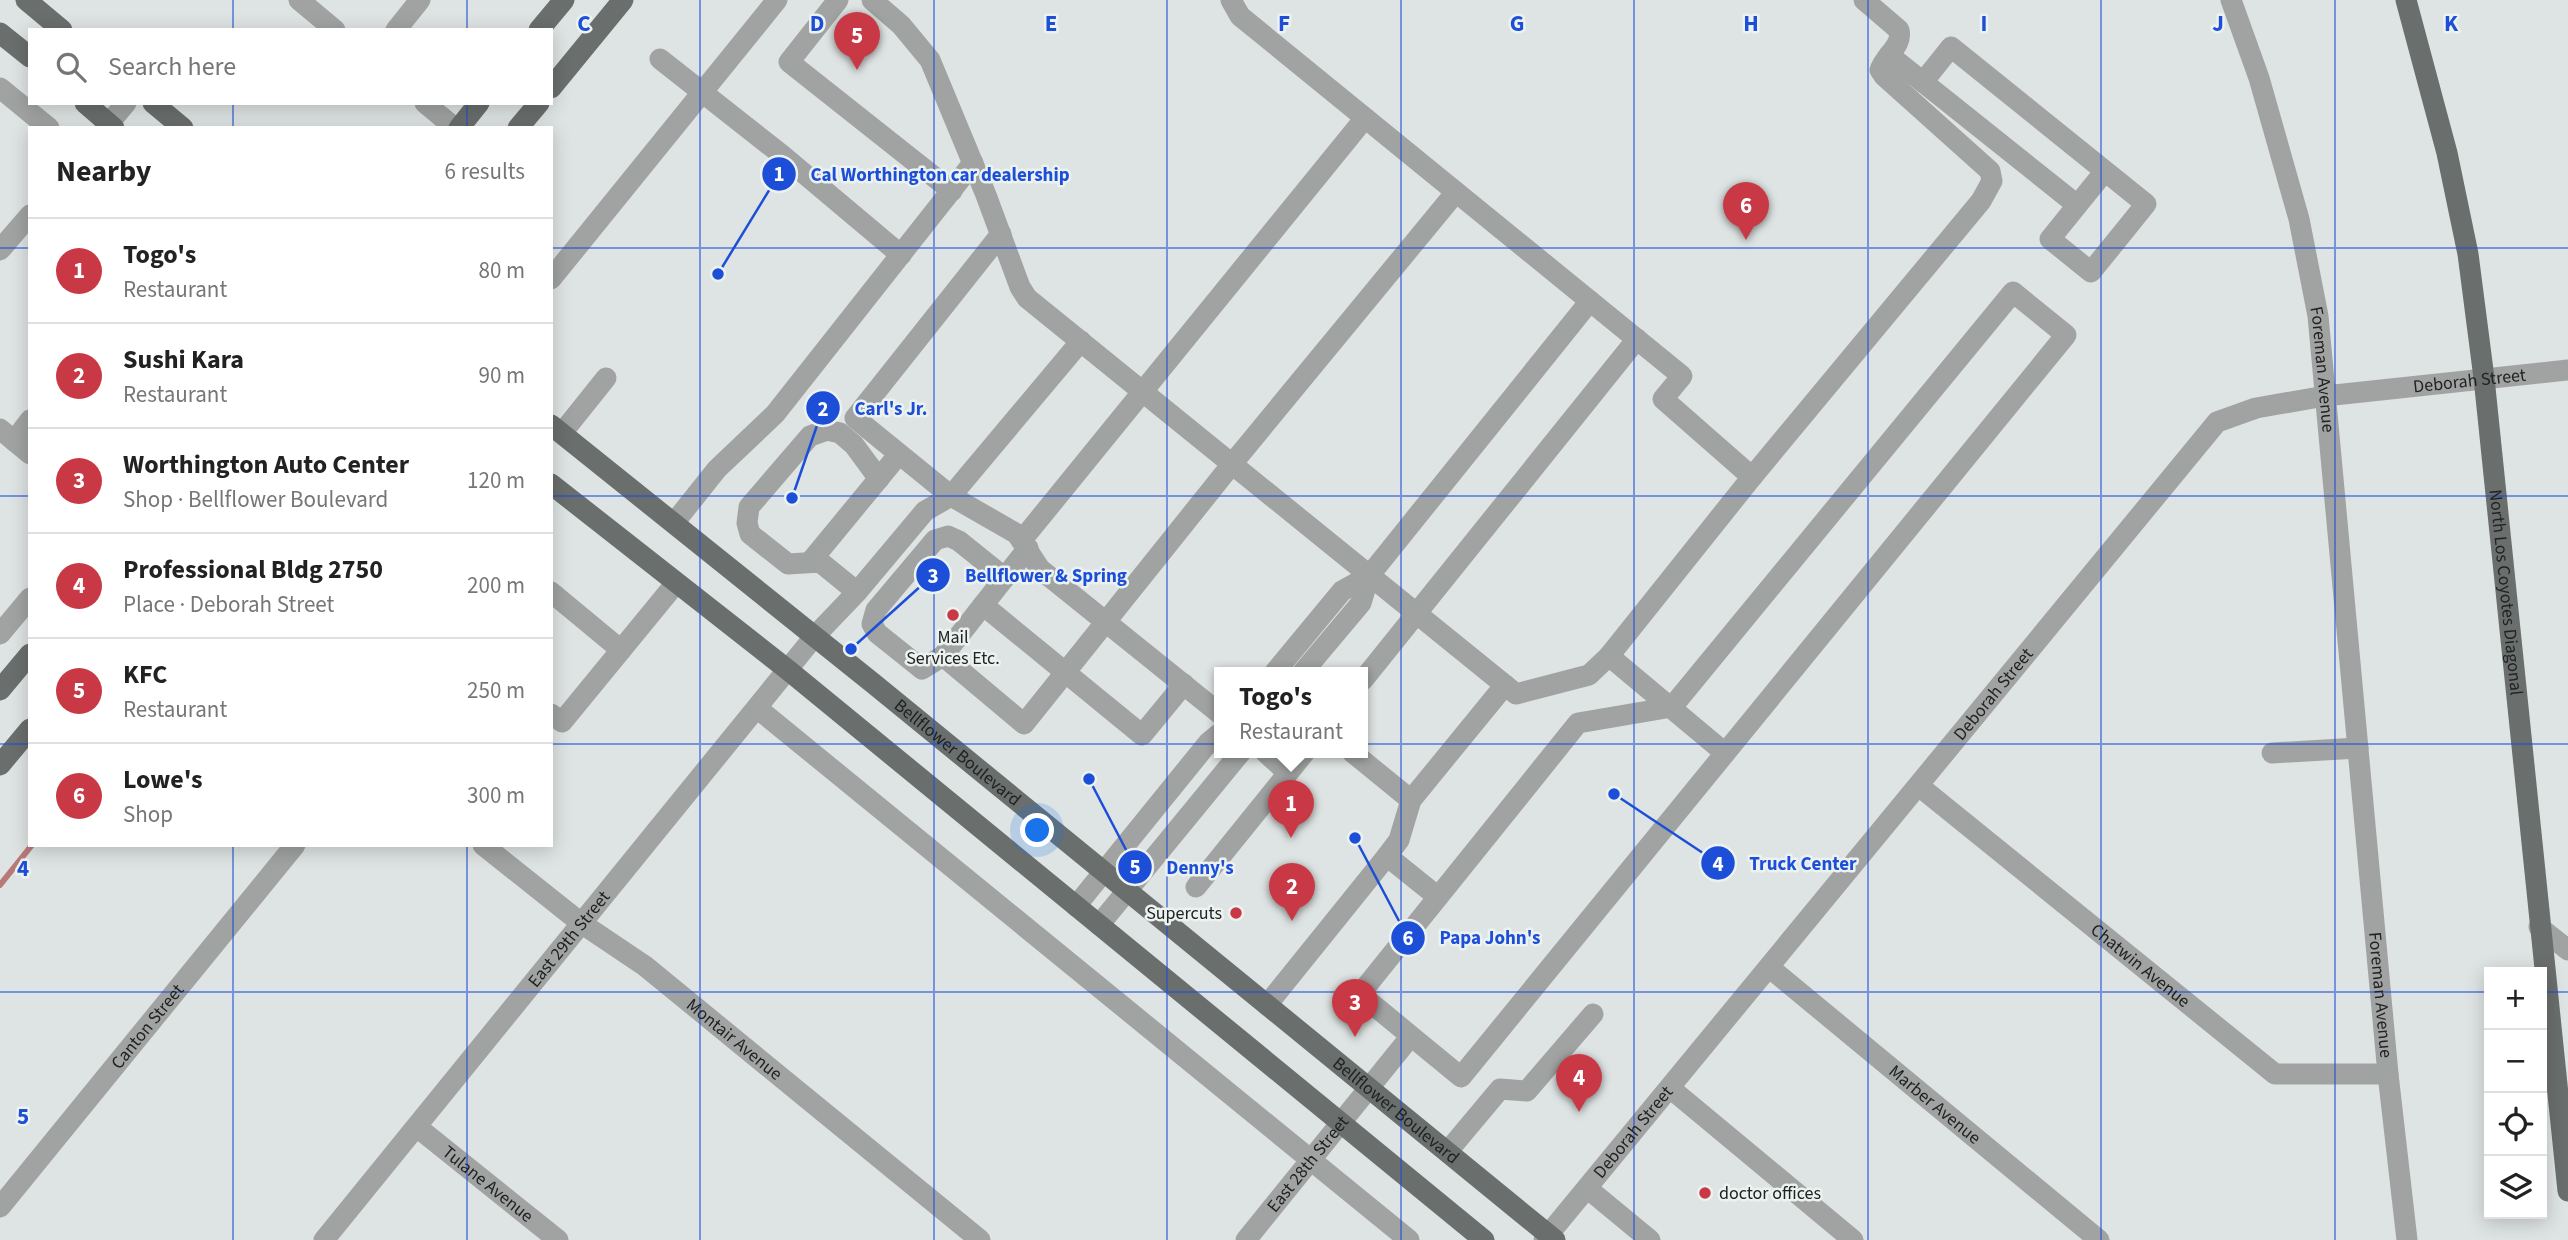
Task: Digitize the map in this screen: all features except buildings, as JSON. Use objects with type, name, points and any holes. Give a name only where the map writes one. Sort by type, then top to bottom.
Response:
[{"type":"main road","points":[[26,0],[60,28]]},
{"type":"main road","points":[[541,28],[564,0]]},
{"type":"main road","points":[[553,86],[623,0]]},
{"type":"main road","name":"North Los Coyotes Diagonal","points":[[2406,0],[2449,166],[2468,254],[2484,378],[2539,927],[2564,1111],[2568,1191]]},
{"type":"main road","points":[[0,33],[28,55]]},
{"type":"main road","points":[[87,105],[110,126]]},
{"type":"main road","points":[[155,105],[181,126]]},
{"type":"main road","points":[[459,126],[477,105]]},
{"type":"main road","points":[[521,126],[536,105]]},
{"type":"main road","name":"Bellflower Boulevard","points":[[557,429],[1448,1152],[1549,1238]]},
{"type":"main road","points":[[554,491],[788,670],[1484,1240]]},
{"type":"main road","points":[[0,690],[28,656]]},
{"type":"main road","points":[[0,765],[28,731]]},
{"type":"street","points":[[299,0],[333,28]]},
{"type":"street","points":[[398,28],[421,0]]},
{"type":"street","points":[[553,277],[777,0]]},
{"type":"street","points":[[838,0],[789,62],[952,191]]},
{"type":"street","points":[[872,0],[901,25],[930,60],[1020,287],[1027,298],[1516,694],[1589,675],[1609,656],[1752,477],[1987,193],[1992,181],[1990,171],[1884,76],[1880,69],[1901,37],[1899,30],[1864,0]]},
{"type":"street","points":[[1231,0],[1240,16],[1682,376],[1663,399],[1752,477]]},
{"type":"street","name":"Foreman Avenue","points":[[2231,0],[2259,78],[2299,219],[2318,316],[2388,1074],[2407,1240]]},
{"type":"street","points":[[1923,82],[1951,47],[2146,204],[2091,272],[2050,239],[2105,171]]},
{"type":"street","points":[[1889,55],[2077,205]]},
{"type":"street","points":[[660,59],[782,155],[901,255]]},
{"type":"street","points":[[0,88],[47,126]]},
{"type":"street","points":[[110,126],[125,105]]},
{"type":"street","points":[[428,105],[454,126]]},
{"type":"street","points":[[1005,578],[959,541],[948,536],[935,540],[876,610],[872,624],[877,633],[922,669],[943,656],[1005,578],[1025,544],[1143,392],[1365,118]]},
{"type":"street","points":[[674,523],[717,469],[775,414],[973,163]]},
{"type":"street","points":[[943,656],[1024,724],[1232,464],[1457,192]]},
{"type":"street","points":[[0,250],[28,217]]},
{"type":"street","points":[[1001,234],[855,418],[951,496],[1017,534],[1041,569],[1214,709]]},
{"type":"street","points":[[2013,292],[2066,335],[1725,753],[1461,1077],[1360,995],[1577,723],[1672,707],[2013,292]]},
{"type":"street","points":[[1307,667],[1361,603],[1370,576],[1590,300]]},
{"type":"street","points":[[1368,674],[1637,339]]},
{"type":"street","name":"East 29th Street","points":[[324,1240],[814,637],[857,592],[925,511],[951,496],[1081,341]]},
{"type":"street","name":"Deborah Street","points":[[1549,1238],[1587,1188],[2217,422],[2256,408],[2325,396],[2568,370]]},
{"type":"street","points":[[557,429],[606,378]]},
{"type":"street","points":[[15,441],[28,424]]},
{"type":"street","points":[[857,592],[820,562],[788,564],[750,534],[747,523],[749,507],[810,436],[827,430],[840,433],[855,445],[880,479]]},
{"type":"street","points":[[811,561],[899,454]]},
{"type":"street","points":[[1279,667],[1342,591],[1370,576]]},
{"type":"street","points":[[553,715],[562,722],[676,583]]},
{"type":"street","points":[[553,594],[621,650]]},
{"type":"street","points":[[0,634],[28,600]]},
{"type":"street","points":[[983,605],[1142,735],[1184,684]]},
{"type":"street","points":[[1609,656],[1725,753]]},
{"type":"street","points":[[1267,1005],[1399,840],[1411,800],[1505,685]]},
{"type":"street","points":[[757,708],[1409,1240]]},
{"type":"street","points":[[1076,906],[1214,738]]},
{"type":"street","points":[[2272,753],[2358,748]]},
{"type":"street","points":[[1098,925],[1236,758]]},
{"type":"street","points":[[1272,758],[1288,773]]},
{"type":"street","points":[[1196,887],[1300,758]]},
{"type":"street","points":[[1359,758],[1411,800]]},
{"type":"street","name":"Chatwin Avenue","points":[[1919,786],[2275,1073],[2388,1074]]},
{"type":"street","name":"Canton Street","points":[[0,1207],[293,847]]},
{"type":"street","name":"Montair Avenue","points":[[486,847],[581,923],[645,967],[980,1240]]},
{"type":"street","points":[[1387,856],[1438,897]]},
{"type":"street","points":[[2539,927],[2568,950]]},
{"type":"street","name":"Marber Avenue","points":[[1770,968],[2099,1240]]},
{"type":"street","points":[[1448,1152],[1500,1089],[1527,1091],[1593,1014]]},
{"type":"street","name":"East 28th Street","points":[[1246,1240],[1411,1036]]},
{"type":"street","points":[[1670,1088],[1853,1240]]},
{"type":"street","name":"Tulane Avenue","points":[[417,1127],[558,1240]]},
{"type":"street","points":[[1587,1188],[1650,1240]]},
{"type":"waterway","points":[[0,885],[30,847]]},
{"type":"place","name":"KFC","points":[[857,70]]},
{"type":"place","name":"Lowe's","points":[[1746,240]]},
{"type":"place","name":"Cal Worthington car dealership","points":[[718,274]]},
{"type":"place","name":"Carl's Jr.","points":[[792,498]]},
{"type":"place","name":"Mail Services Etc.","points":[[953,615]]},
{"type":"place","name":"Bellflower & Spring","points":[[851,649]]},
{"type":"place","name":"Denny's","points":[[1089,779]]},
{"type":"place","name":"Truck Center","points":[[1614,794]]},
{"type":"place","name":"Togo's","points":[[1291,838]]},
{"type":"place","name":"Papa John's","points":[[1355,838]]},
{"type":"place","name":"Supercuts","points":[[1236,913]]},
{"type":"place","name":"Sushi Kara","points":[[1292,921]]},
{"type":"place","name":"Worthington Auto Center","points":[[1355,1037]]},
{"type":"place","name":"Professional Bldg 2750","points":[[1579,1112]]},
{"type":"place","name":"doctor offices","points":[[1705,1193]]}]
